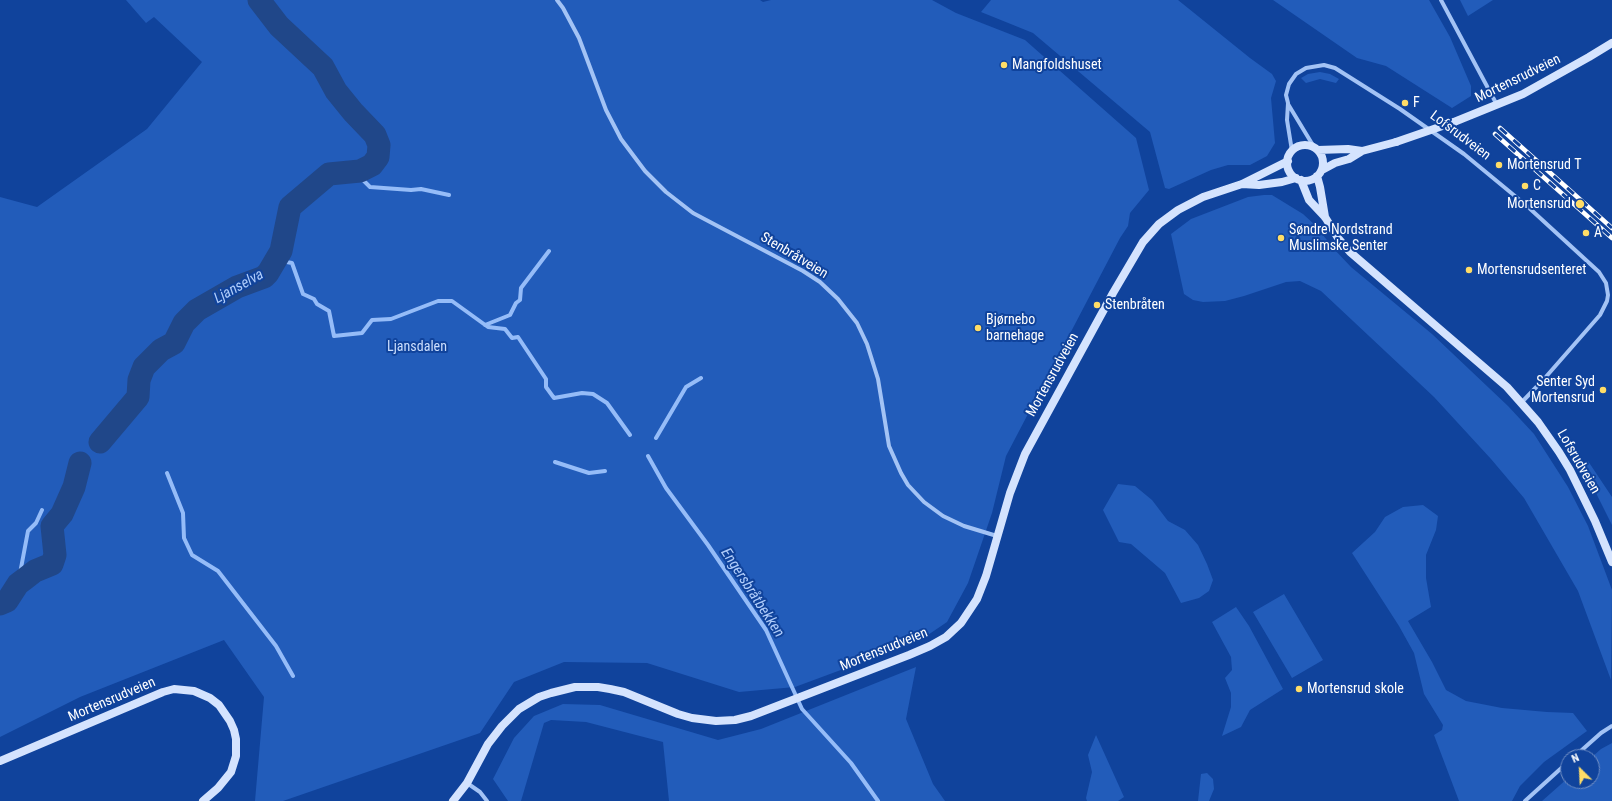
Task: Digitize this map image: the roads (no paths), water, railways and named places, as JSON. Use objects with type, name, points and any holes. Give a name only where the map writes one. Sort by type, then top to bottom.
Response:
[{"type":"street","name":"Stenbråtveien","points":[[557,0],[579,38],[606,110],[621,139],[645,171],[666,192],[693,213],[803,271],[820,282],[838,299],[857,323],[867,344],[878,379],[889,446],[908,485],[924,502],[943,516],[964,526],[998,536]]},
{"type":"street","points":[[1441,0],[1497,105]]},
{"type":"street","name":"Mortensrudveien","points":[[1320,173],[1335,163],[1349,159],[1362,151],[1396,142],[1454,122],[1523,94],[1590,57],[1612,43]]},
{"type":"street","name":"Lofsrudveien","points":[[1292,151],[1287,120],[1287,90],[1292,79],[1306,68],[1324,65],[1335,68],[1414,118],[1470,158],[1593,265],[1603,277],[1608,294],[1607,301],[1600,315],[1521,403]]},
{"type":"street","points":[[1288,103],[1316,149],[1323,161],[1320,173],[1309,180],[1298,179],[1290,172],[1288,160],[1292,151],[1305,145],[1316,149]]},
{"type":"street","name":"Mortensrudveien","points":[[1316,149],[1348,149],[1362,151]]},
{"type":"street","name":"Mortensrudveien","points":[[453,801],[467,784],[488,744],[511,716],[519,709],[539,697],[563,689],[585,687],[610,689],[624,692],[678,714],[707,721],[726,721],[751,716],[909,655],[946,637],[966,617],[975,604],[982,588],[1014,481],[1027,449],[1113,293],[1143,242],[1159,224],[1178,210],[1203,197],[1242,184],[1288,160]]},
{"type":"street","name":"Lofsrudveien","points":[[1320,173],[1320,187],[1325,217]]},
{"type":"street","name":"Mortensrudveien","points":[[1242,184],[1259,185],[1298,179]]},
{"type":"street","name":"Lofsrudveien","points":[[1298,179],[1309,200],[1325,217],[1338,238],[1359,260],[1507,387],[1521,403],[1546,434],[1570,470],[1595,521],[1612,562]]},
{"type":"street","name":"Mortensrudveien","points":[[0,761],[163,692],[174,689],[194,691],[210,698],[218,705],[230,721],[236,740],[236,756],[231,772],[218,788],[203,801]]},
{"type":"street","points":[[1583,749],[1601,733],[1612,726]]},
{"type":"street","points":[[1526,801],[1560,769]]},
{"type":"street","points":[[467,784],[480,792],[487,801]]},
{"type":"waterway","name":"Ljanselva","points":[[100,442],[138,397],[139,380],[144,367],[161,350],[174,343],[184,323],[197,310],[237,287],[264,277],[268,273],[281,251],[290,207],[329,174],[360,171],[372,165],[378,157],[379,145],[375,135],[353,112],[336,91],[323,67],[279,26],[259,0]]},
{"type":"waterway","points":[[355,172],[370,187],[411,190],[421,189],[449,195]]},
{"type":"waterway","points":[[485,325],[510,315],[516,303],[520,300],[521,288],[549,251]]},
{"type":"waterway","name":"Engersbråtbekken","points":[[276,260],[292,263],[303,294],[314,299],[317,304],[329,311],[334,336],[362,333],[372,320],[391,319],[438,301],[452,301],[488,327],[505,329],[512,338],[518,337],[546,379],[546,387],[554,398],[582,393],[593,394],[607,403],[630,435]]},
{"type":"waterway","points":[[656,438],[686,387],[701,378]]},
{"type":"waterway","name":"Engersbråtbekken","points":[[648,456],[666,488],[708,545],[766,630],[802,709],[851,763],[878,801]]},
{"type":"waterway","points":[[555,462],[589,473],[605,471]]},
{"type":"waterway","name":"Ljanselva","points":[[0,604],[7,601],[18,584],[35,571],[52,564],[55,555],[52,526],[62,514],[74,487],[80,463]]},
{"type":"waterway","points":[[167,473],[183,513],[184,538],[192,555],[218,571],[276,646],[293,676]]},
{"type":"waterway","points":[[18,584],[28,531],[36,523],[42,510]]},
{"type":"railway","points":[[1500,128],[1612,228]]},
{"type":"railway","points":[[1495,134],[1612,238]]},
{"type":"place","name":"Mangfoldshuset","points":[[1004,65]]},
{"type":"place","name":"F","points":[[1405,103]]},
{"type":"place","name":"Mortensrud T","points":[[1499,165]]},
{"type":"place","name":"C","points":[[1525,186]]},
{"type":"place","name":"Mortensrud","points":[[1580,204]]},
{"type":"place","name":"A","points":[[1586,233]]},
{"type":"place","name":"Søndre Nordstrand Muslimske Senter","points":[[1281,238]]},
{"type":"place","name":"Mortensrudsenteret","points":[[1469,270]]},
{"type":"place","name":"Stenbråten","points":[[1097,305]]},
{"type":"place","name":"Bjørnebo barnehage","points":[[978,328]]},
{"type":"place","name":"Senter Syd Mortensrud","points":[[1603,390]]},
{"type":"place","name":"Mortensrud skole","points":[[1299,689]]},
{"type":"park label","name":"Ljansdalen","points":[[417,347]]}]
